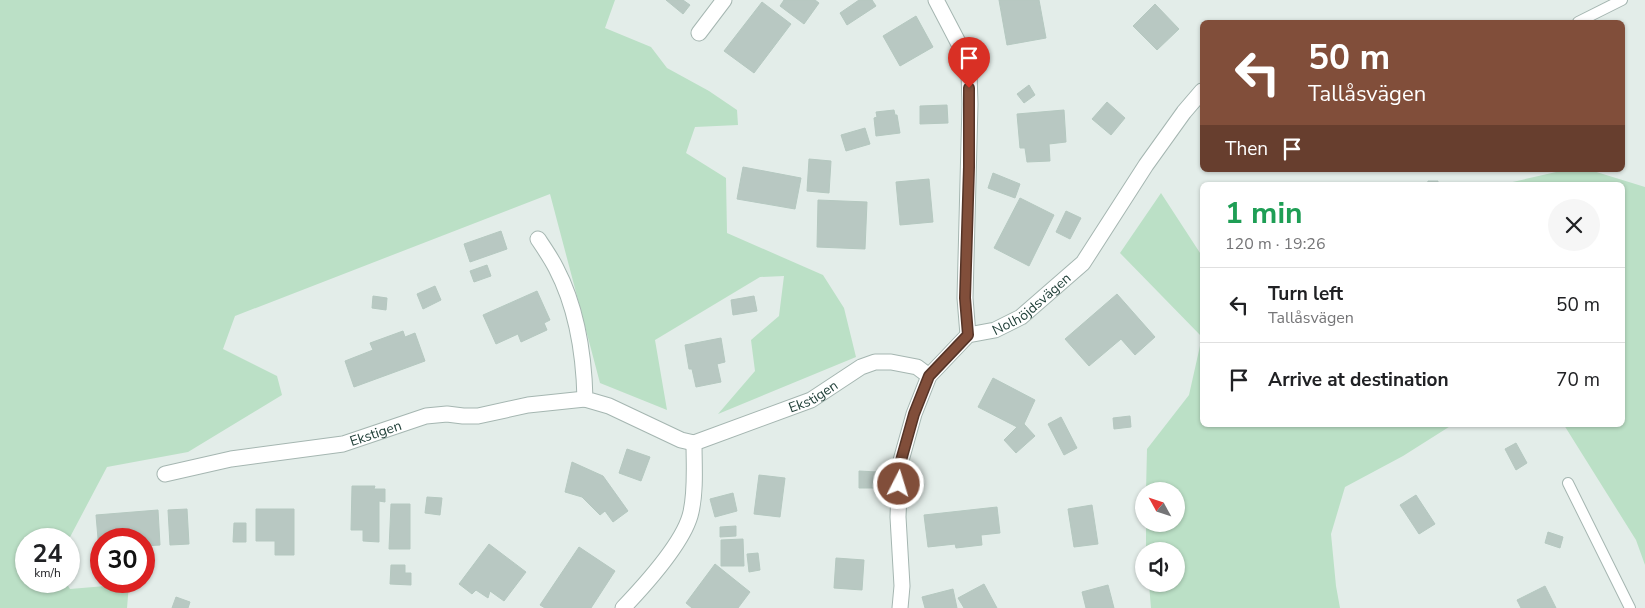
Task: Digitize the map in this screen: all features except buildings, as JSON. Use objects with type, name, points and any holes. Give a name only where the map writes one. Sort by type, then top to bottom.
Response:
[{"type":"street","points":[[699,33],[724,0]]},
{"type":"street","points":[[900,608],[902,586],[898,517],[900,464],[914,414],[929,376],[968,335],[965,298],[970,113],[969,73],[960,44],[936,0]]},
{"type":"street","name":"Nolhöjdsvägen","points":[[968,335],[995,330],[1022,317],[1083,263],[1146,165],[1184,112],[1200,93]]},
{"type":"street","points":[[538,239],[557,269],[572,308],[579,335],[585,399]]},
{"type":"street","name":"Ekstigen","points":[[165,474],[231,459],[343,444],[426,416],[447,414],[478,416],[528,406],[585,399],[609,406],[682,440],[694,443],[811,400],[861,367],[875,362],[891,362],[917,367],[929,376]]},
{"type":"street","points":[[623,608],[683,534],[691,513],[694,495],[694,443]]},
{"type":"lane","points":[[1582,20],[1622,0]]},
{"type":"lane","points":[[1568,483],[1630,608]]},
{"type":"green space","points":[[0,0],[615,0],[605,28],[651,47],[667,68],[709,91],[737,110],[738,125],[695,127],[686,153],[726,178],[727,233],[823,275],[844,308],[856,357],[718,414],[755,371],[751,340],[779,316],[784,276],[760,277],[655,340],[667,410],[600,383],[550,194],[235,316],[223,349],[277,376],[282,395],[188,452],[107,467],[75,528],[15,528],[15,593],[80,593],[80,588],[90,587],[90,593],[128,593],[127,608],[0,608]]},
{"type":"green space","points":[[1556,172],[1596,172],[1645,187],[1645,565],[1636,540],[1565,427],[1625,427],[1625,182],[1512,182]]},
{"type":"green space","points":[[1161,193],[1200,253],[1200,335],[1120,253]]},
{"type":"green space","points":[[1200,346],[1200,427],[1449,427],[1403,456],[1345,487],[1331,534],[1340,608],[1151,608],[1150,592],[1185,592],[1185,542],[1146,542],[1146,532],[1185,532],[1185,482],[1146,482],[1147,449],[1189,395]]},
{"type":"route","points":[[899,484],[900,464],[914,414],[929,376],[968,335],[965,298],[969,167],[969,88]]}]
